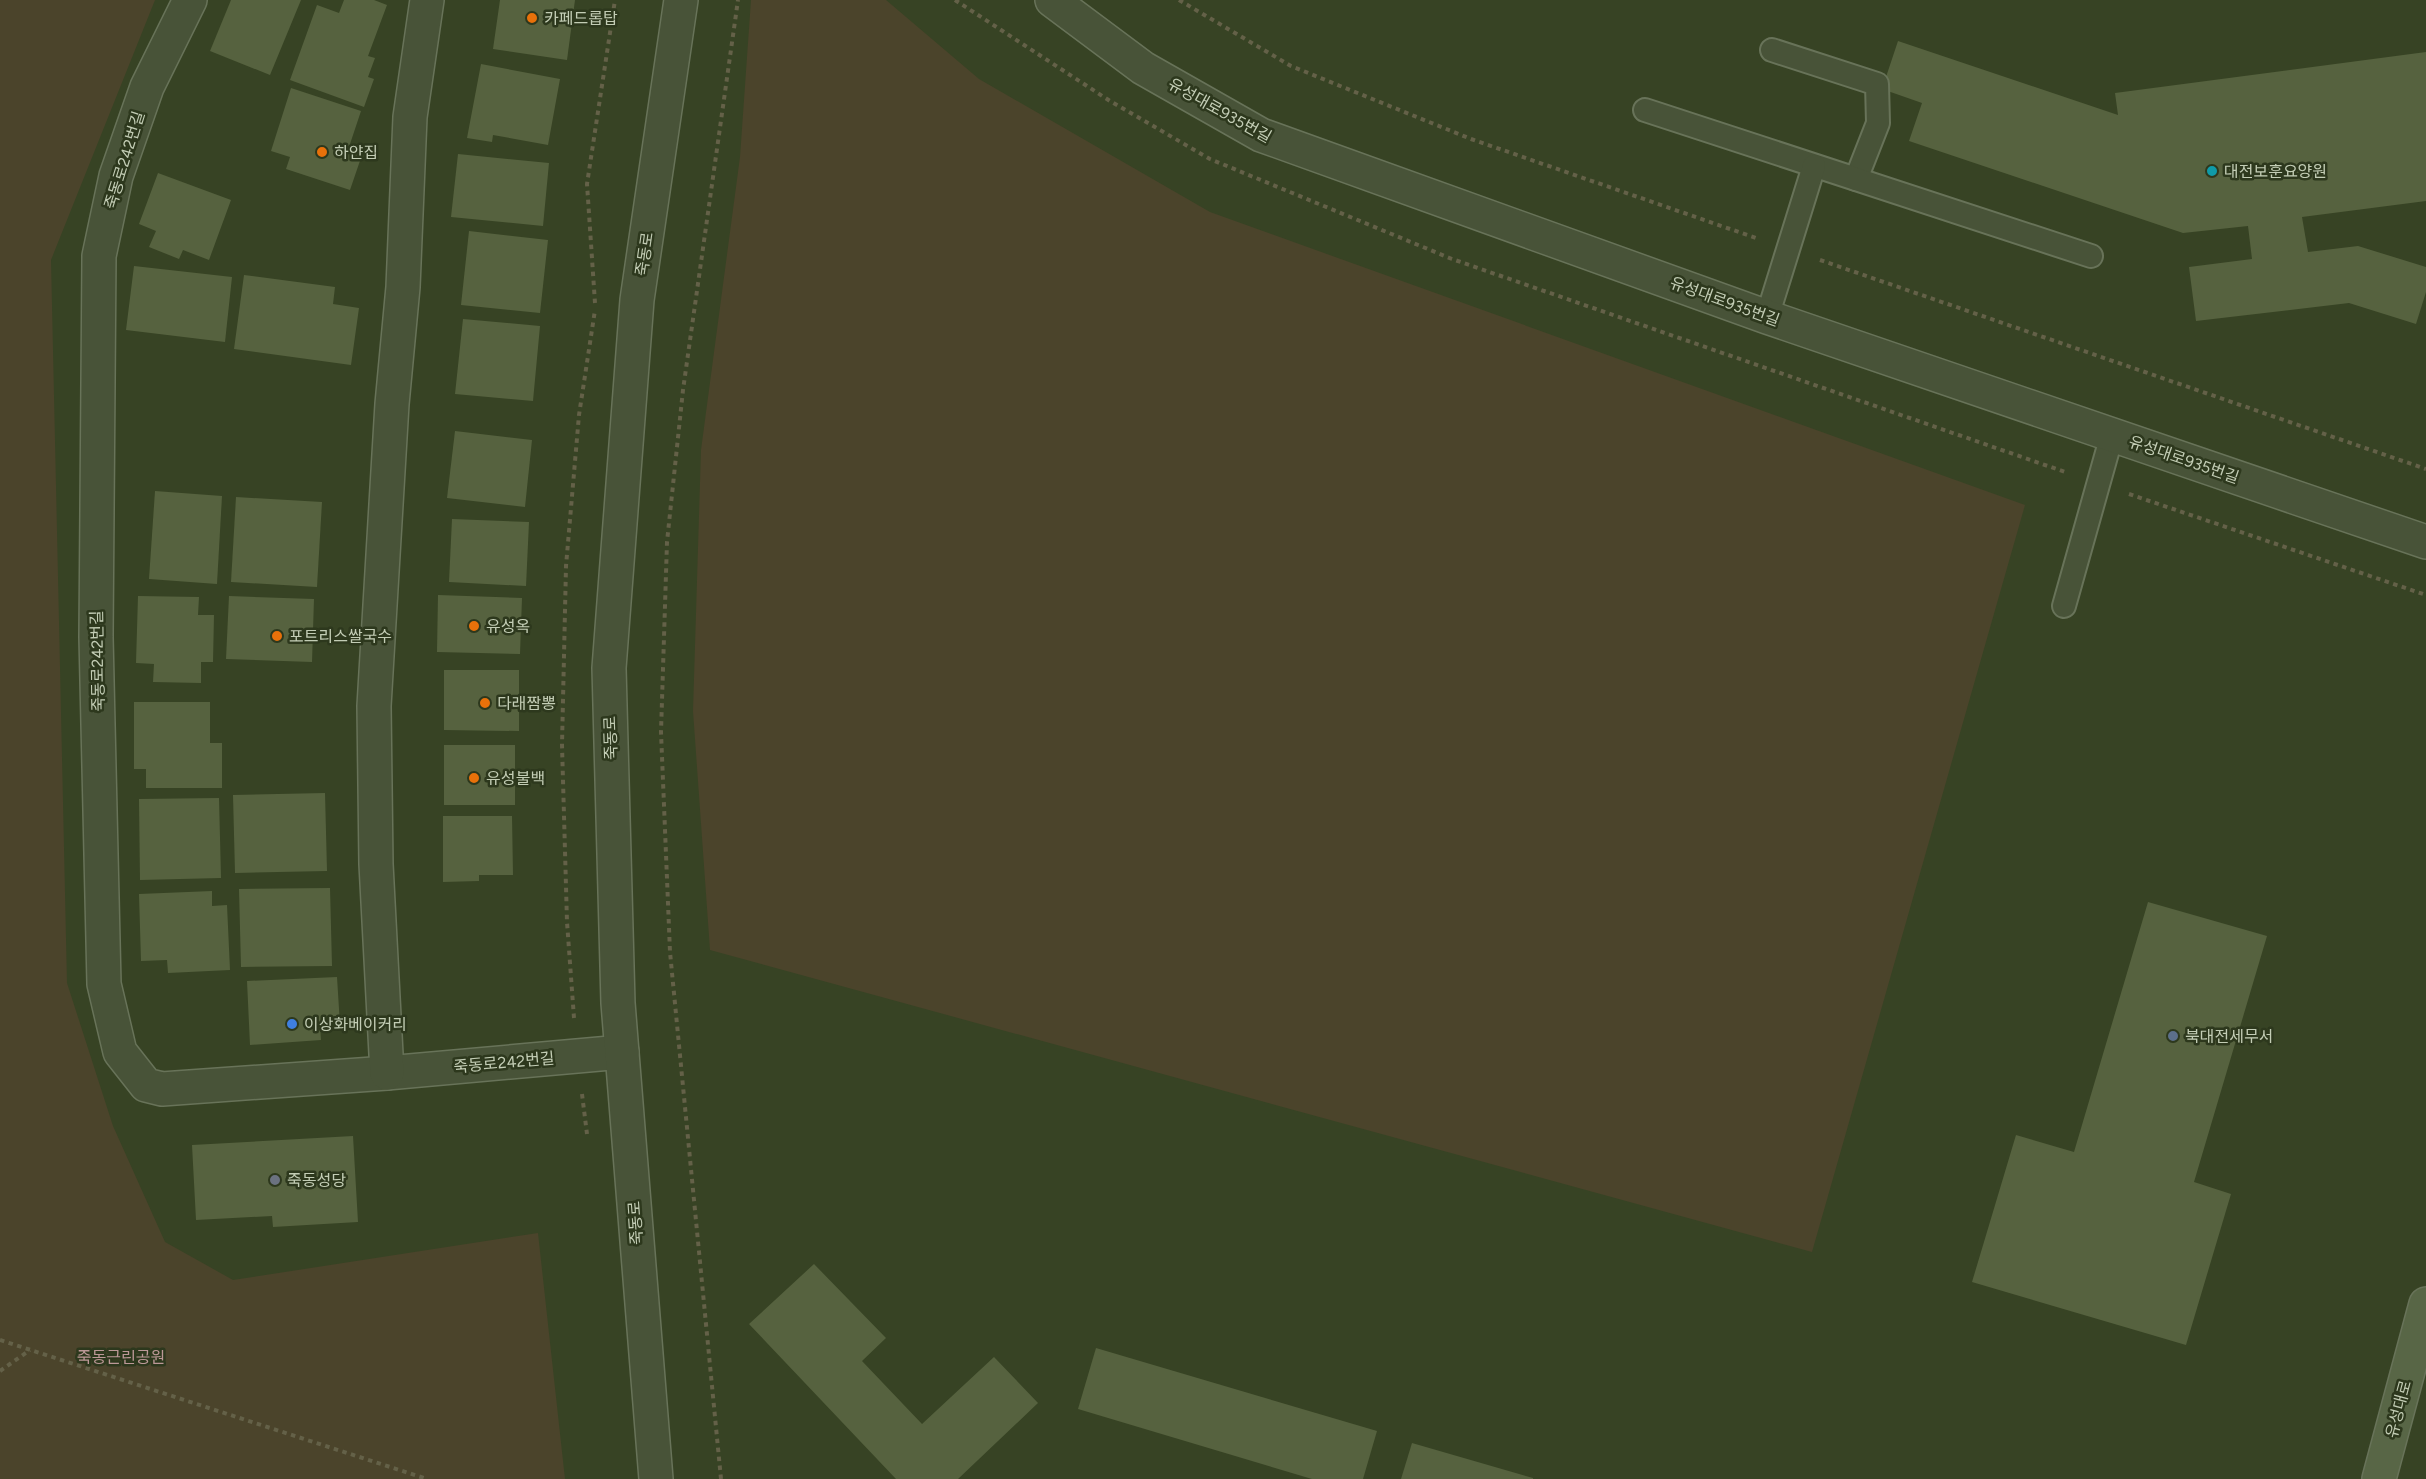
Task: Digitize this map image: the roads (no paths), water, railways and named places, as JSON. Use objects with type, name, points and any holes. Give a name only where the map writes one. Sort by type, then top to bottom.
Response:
[{"type":"main road","name":"유성대로","points":[[2379,1479],[2426,1304]]},
{"type":"street","name":"죽동로242번길","points":[[190,0],[147,87],[116,176],[99,256],[96,637],[104,984],[120,1052],[146,1084],[162,1089],[387,1073],[622,1052]]},
{"type":"street","points":[[387,1073],[375,864],[374,706],[393,404],[403,286],[410,117],[427,0]]},
{"type":"street","name":"죽동로","points":[[656,1479],[618,1003],[609,668],[637,300],[681,0]]},
{"type":"street","name":"유성대로935번길","points":[[1052,0],[1143,68],[1261,135],[1767,317],[2426,543]]},
{"type":"lane","points":[[1772,50],[1876,84],[1878,123],[1856,179]]},
{"type":"lane","points":[[1645,110],[2091,256]]},
{"type":"lane","points":[[1767,317],[1814,166]]},
{"type":"lane","points":[[2064,606],[2112,435]]},
{"type":"place","name":"카페드롭탑","points":[[532,18]]},
{"type":"place","name":"하얀집","points":[[322,152]]},
{"type":"place","name":"대전보훈요양원","points":[[2212,171]]},
{"type":"place","name":"유성옥","points":[[474,626]]},
{"type":"place","name":"포트리스쌀국수","points":[[277,636]]},
{"type":"place","name":"다래짬뽕","points":[[485,703]]},
{"type":"place","name":"유성불백","points":[[474,778]]},
{"type":"place","name":"이상화베이커리","points":[[292,1024]]},
{"type":"place","name":"북대전세무서","points":[[2173,1036]]},
{"type":"place","name":"죽동성당","points":[[275,1180]]},
{"type":"park label","name":"죽동근린공원","points":[[121,1357]]}]
